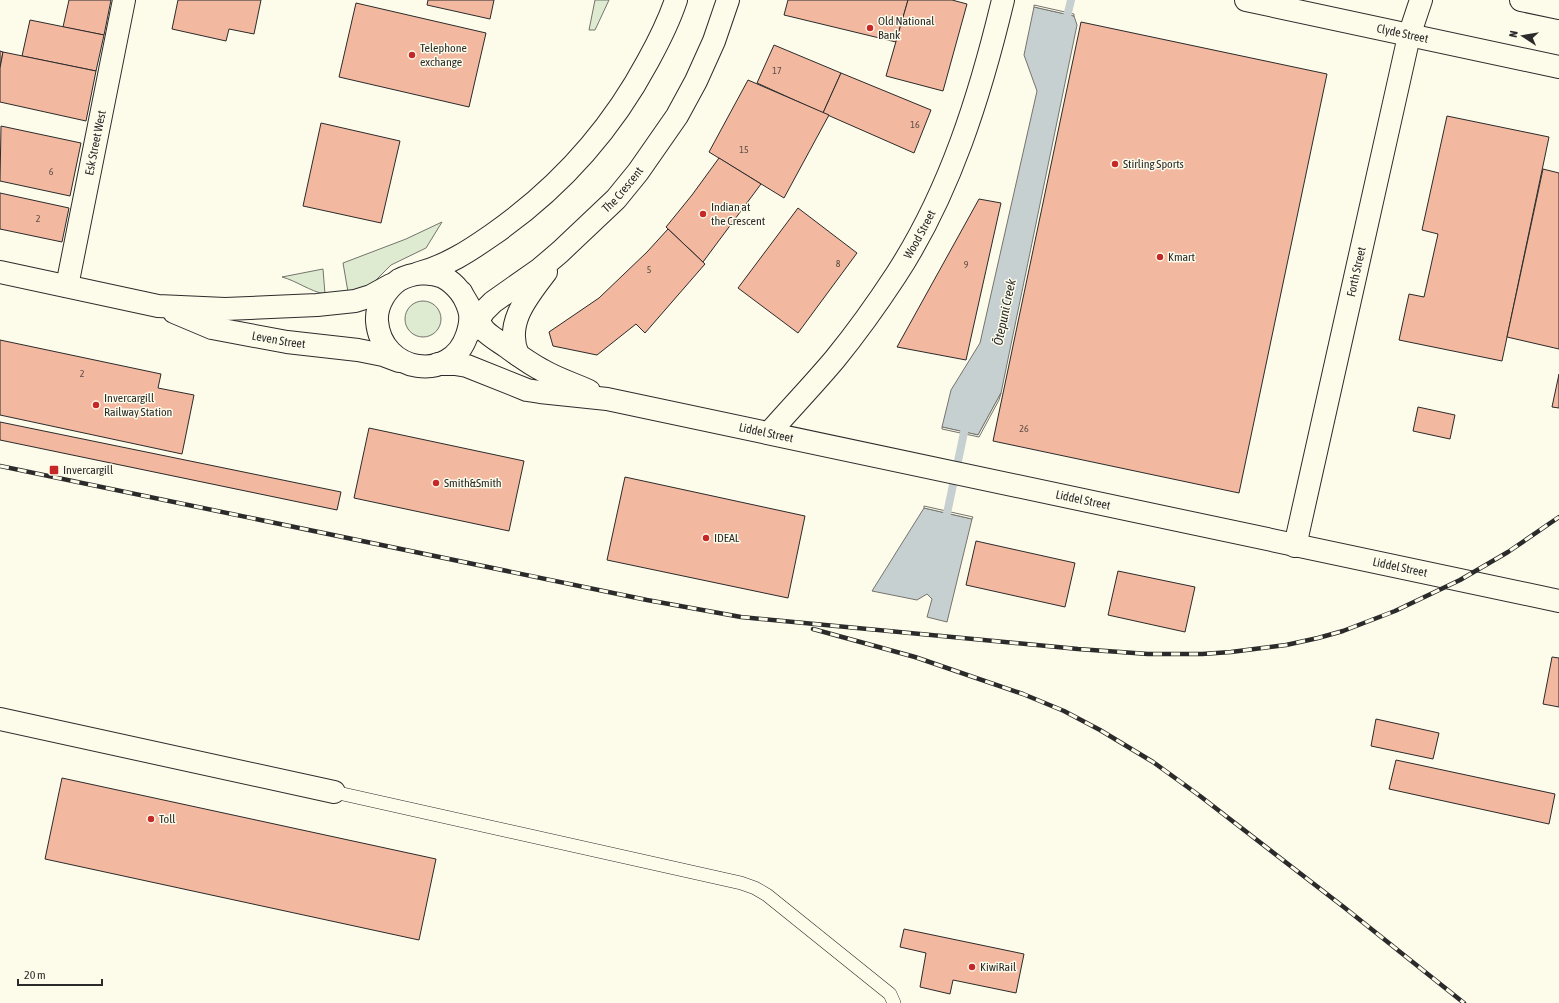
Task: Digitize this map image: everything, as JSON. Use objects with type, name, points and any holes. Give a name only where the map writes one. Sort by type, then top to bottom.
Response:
[{"type":"main road","name":"Esk Street West","points":[[67,286],[124,0]]},
{"type":"main road","points":[[416,274],[428,273],[441,277],[452,283],[461,292],[471,315],[469,329],[459,351],[450,359],[426,367],[413,366],[402,361],[391,354],[383,343],[378,330],[377,317],[380,304],[386,292],[395,283],[405,277],[440,266],[472,249],[528,208],[576,164],[620,109],[639,78],[663,31],[676,0]]},
{"type":"main road","name":"The Crescent","points":[[465,340],[477,321],[493,302],[540,269],[616,199],[660,142],[677,116],[714,41],[728,0]]},
{"type":"main road","name":"Wood Street","points":[[769,433],[834,360],[869,314],[896,274],[918,237],[934,206],[964,138],[989,56],[1003,0]]},
{"type":"main road","name":"Clyde Street","points":[[1246,0],[1559,67]]},
{"type":"main road","name":"Forth Street","points":[[1296,546],[1409,36],[1421,0]]},
{"type":"main road","points":[[1521,0],[1559,8]]},
{"type":"main road","points":[[518,355],[513,338],[518,314],[524,303],[560,252]]},
{"type":"main road","name":"Leven Street","points":[[0,272],[158,306],[212,328],[288,342],[358,350],[383,355],[402,361]]},
{"type":"main road","name":"Leven Street","points":[[158,306],[226,309],[317,305],[355,301],[371,296],[395,283]]},
{"type":"main road","name":"Liddel Street","points":[[461,292],[477,321],[486,332],[542,371],[607,399]]},
{"type":"main road","name":"Liddel Street","points":[[438,364],[467,366],[527,390],[607,399],[1559,601]]},
{"type":"main road","points":[[0,719],[334,792]]},
{"type":"lane","points":[[334,792],[733,881],[755,888],[767,895],[890,994],[894,1003]]},
{"type":"green space","points":[[595,0],[609,0],[595,30],[589,30]]},
{"type":"green space","points":[[442,222],[426,248],[391,265],[371,285],[348,292],[343,263],[406,239]]},
{"type":"green space","points":[[323,269],[325,294],[314,291],[282,277]]},
{"type":"green space","points":[[427,301],[436,306],[440,312],[440,326],[436,332],[427,337],[419,337],[410,332],[406,326],[405,315],[410,306],[416,302]]},
{"type":"water","points":[[1034,7],[1074,16],[1077,25],[1001,393],[978,435],[942,427],[951,390],[980,343],[1037,91],[1024,55]]},
{"type":"water","points":[[924,508],[972,519],[947,622],[927,617],[932,599],[927,594],[917,600],[872,591]]},
{"type":"pier","points":[[1034,5],[1074,14],[1074,16],[1034,7]]},
{"type":"pier","points":[[1001,393],[999,400],[979,437],[942,429],[942,427],[978,435]]},
{"type":"pier","points":[[924,506],[973,517],[972,519],[924,508]]},
{"type":"building","points":[[69,0],[111,0],[104,35],[63,27]]},
{"type":"building","points":[[178,0],[261,0],[254,34],[229,29],[226,41],[172,29]]},
{"type":"building","points":[[428,0],[494,0],[490,19],[427,5]]},
{"type":"building","name":"Old National Bank","points":[[788,0],[908,0],[896,42],[784,15]]},
{"type":"building","points":[[908,0],[952,0],[967,4],[943,91],[886,76]]},
{"type":"building","name":"Telephone exchange","points":[[356,3],[486,33],[469,107],[339,77]]},
{"type":"building","points":[[30,20],[104,35],[96,71],[22,56]]},
{"type":"building","name":"Kmart","points":[[1081,22],[1327,74],[1239,493],[993,441]]},
{"type":"building","points":[[774,45],[841,73],[823,113],[757,83]]},
{"type":"building","points":[[0,51],[3,52],[0,68]]},
{"type":"building","points":[[3,52],[96,71],[86,121],[0,102],[0,68]]},
{"type":"building","points":[[841,73],[931,110],[914,153],[823,113]]},
{"type":"building","points":[[748,80],[829,115],[784,198],[709,152]]},
{"type":"building","points":[[1447,116],[1549,137],[1502,361],[1399,340],[1409,294],[1424,297],[1438,234],[1422,230]]},
{"type":"building","points":[[321,123],[400,141],[381,223],[303,206]]},
{"type":"building","points":[[1,126],[81,143],[70,196],[0,181]]},
{"type":"building","points":[[719,158],[761,184],[703,262],[666,227]]},
{"type":"building","points":[[1543,169],[1559,173],[1559,349],[1507,337]]},
{"type":"building","points":[[0,193],[69,208],[62,242],[0,229]]},
{"type":"building","points":[[979,199],[1001,203],[966,360],[897,347]]},
{"type":"building","points":[[798,208],[857,253],[798,333],[738,288]]},
{"type":"building","points":[[668,229],[705,264],[645,333],[636,324],[597,355],[553,346],[549,332],[599,298],[647,252]]},
{"type":"building","name":"Invercargill Railway Station","points":[[0,340],[161,374],[158,388],[194,395],[182,454],[0,415]]},
{"type":"building","points":[[1559,374],[1559,408],[1552,407]]},
{"type":"building","points":[[1418,407],[1455,415],[1450,439],[1413,431]]},
{"type":"building","points":[[0,422],[341,492],[337,510],[0,440]]},
{"type":"building","points":[[369,428],[524,461],[509,531],[354,498]]},
{"type":"building","name":"IDEAL","points":[[625,477],[805,516],[788,598],[607,560]]},
{"type":"building","points":[[976,541],[1075,563],[1065,607],[966,585]]},
{"type":"building","points":[[1118,571],[1195,587],[1185,632],[1108,615]]},
{"type":"building","points":[[1552,657],[1559,658],[1559,707],[1543,704]]},
{"type":"building","points":[[1376,719],[1439,733],[1433,759],[1371,746]]},
{"type":"building","points":[[1396,760],[1555,794],[1549,824],[1389,789]]},
{"type":"building","name":"Toll","points":[[62,778],[436,859],[419,940],[45,859]]},
{"type":"building","name":"KiwiRail","points":[[904,929],[1024,954],[1016,993],[953,980],[950,994],[920,987],[926,953],[900,947]]},
{"type":"waterway","name":"Ōtepuni Creek","points":[[1065,25],[1071,0]]},
{"type":"waterway","name":"Ōtepuni Creek","points":[[945,523],[966,423]]},
{"type":"railway","points":[[0,466],[647,600],[741,617],[1078,649],[1148,654],[1202,654],[1231,652],[1286,645],[1343,631],[1395,611],[1460,580],[1508,552],[1559,517]]},
{"type":"railway","points":[[813,629],[915,657],[1023,694],[1064,711],[1100,730],[1153,762],[1200,796],[1345,908],[1464,1003]]},
{"type":"place","name":"Old National Bank","points":[[870,28]]},
{"type":"place","name":"Telephone exchange","points":[[412,55]]},
{"type":"place","name":"Stirling Sports","points":[[1115,164]]},
{"type":"place","name":"Indian at the Crescent","points":[[703,214]]},
{"type":"place","name":"Kmart","points":[[1160,257]]},
{"type":"place","name":"Invercargill Railway Station","points":[[96,405]]},
{"type":"place","name":"Invercargill","points":[[54,470]]},
{"type":"place","name":"Smith&Smith","points":[[436,483]]},
{"type":"place","name":"IDEAL","points":[[706,538]]},
{"type":"place","name":"Toll","points":[[151,819]]},
{"type":"place","name":"KiwiRail","points":[[972,967]]}]
